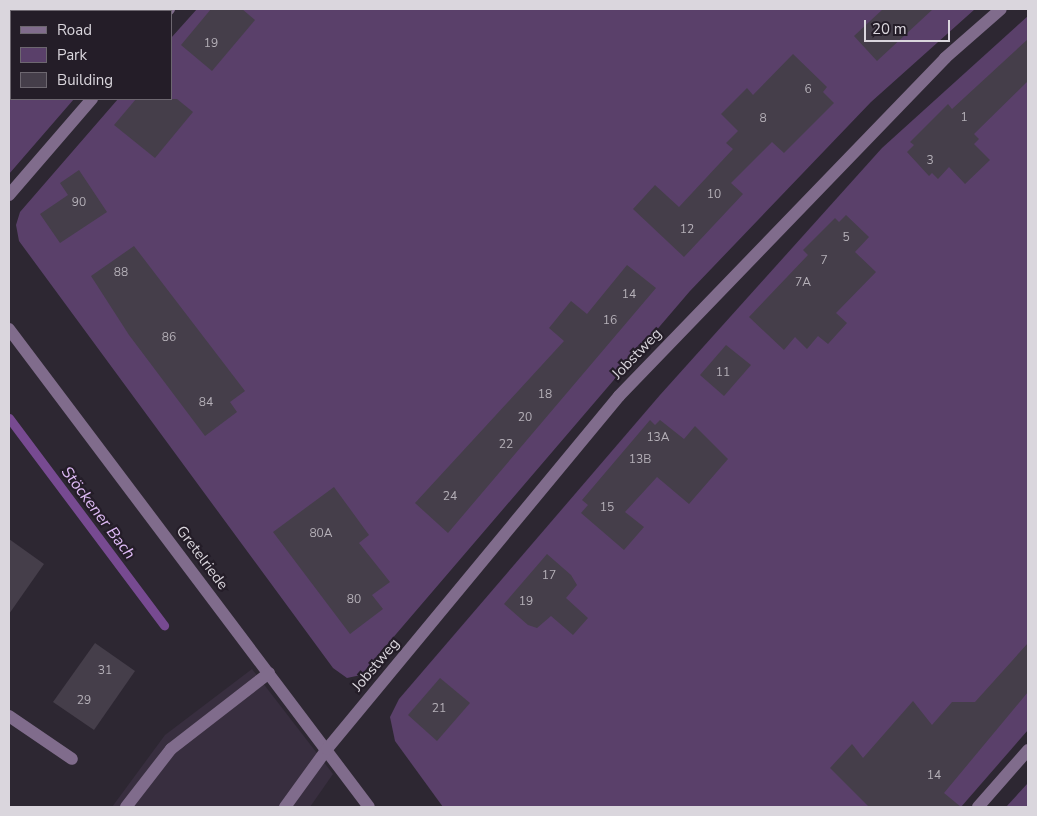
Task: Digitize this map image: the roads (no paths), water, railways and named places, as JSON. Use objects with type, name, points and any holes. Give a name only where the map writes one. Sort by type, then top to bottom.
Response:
[{"type":"street","name":"Jobstweg","points":[[285,807],[327,749],[619,396],[945,58],[1001,9]]},
{"type":"street","points":[[9,195],[91,100]]},
{"type":"street","name":"Gretelriede","points":[[9,329],[369,807]]},
{"type":"street","points":[[126,807],[171,749],[269,673]]},
{"type":"street","points":[[9,716],[72,759]]},
{"type":"street","points":[[978,807],[1028,750]]},
{"type":"waterway","name":"Stöckener Bach","points":[[9,418],[164,625]]}]
